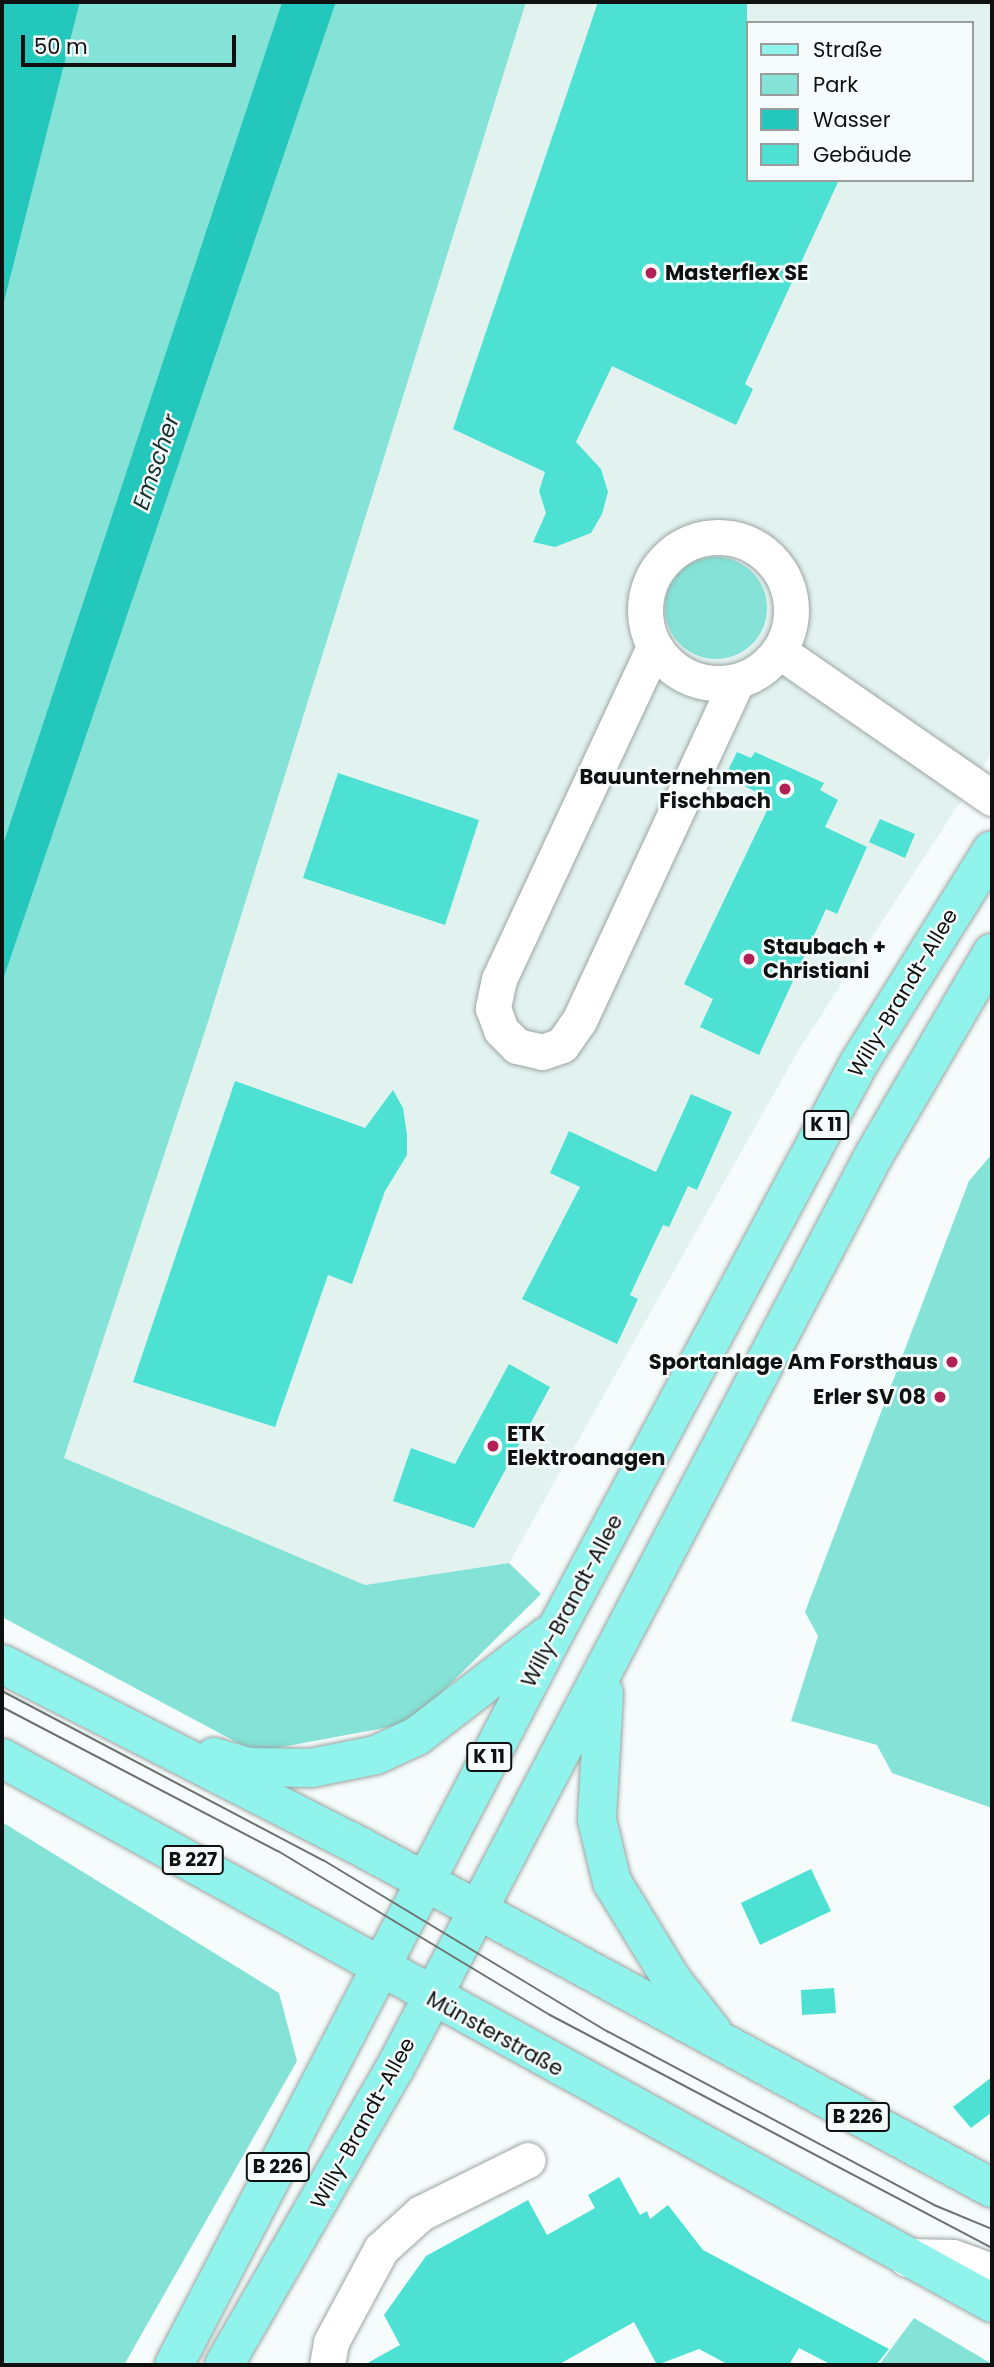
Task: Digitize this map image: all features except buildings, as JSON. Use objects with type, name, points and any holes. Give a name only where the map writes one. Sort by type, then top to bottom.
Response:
[{"type":"main road","name":"Willy-Brandt-Allee","points":[[174,2365],[555,1632],[859,1063],[992,850]]},
{"type":"main road","name":"Willy-Brandt-Allee","points":[[224,2365],[432,1999],[607,1670],[874,1155],[992,953]]},
{"type":"main road","points":[[162,1743],[250,1767],[311,1768],[376,1755],[418,1737],[555,1632]]},
{"type":"main road","points":[[2,1664],[162,1743],[424,1882]]},
{"type":"main road","points":[[607,1670],[597,1820],[612,1882],[672,1980],[725,2046]]},
{"type":"main road","name":"Münsterstraße","points":[[2,1758],[307,1921],[432,1999],[992,2303]]},
{"type":"main road","name":"B 226","points":[[424,1882],[992,2188]]},
{"type":"main road","points":[[908,2258],[953,2259],[992,2273]]},
{"type":"street","points":[[654,647],[499,979],[494,1008],[501,1030],[517,1046],[542,1052],[562,1045],[579,1021],[736,682],[779,651],[791,609],[774,564],[734,538],[709,537],[668,556],[653,574],[643,617],[654,647],[678,671],[736,682]]},
{"type":"street","points":[[779,651],[992,798]]},
{"type":"street","points":[[327,2365],[331,2342],[381,2249],[421,2213],[528,2160]]},
{"type":"shaded area","points":[[526,2],[992,2],[992,753],[801,1046],[509,1563],[365,1585],[64,1458],[207,1025]]},
{"type":"green space","points":[[80,2],[282,2],[2,847],[2,310]]},
{"type":"green space","points":[[336,2],[526,2],[207,1025],[64,1458],[365,1585],[509,1563],[541,1594],[411,1723],[255,1752],[2,1617],[2,983]]},
{"type":"green space","points":[[716,557],[735,561],[752,572],[763,589],[767,608],[763,627],[752,644],[735,655],[716,659],[697,655],[680,644],[669,627],[665,608],[669,589],[680,572],[697,561]]},
{"type":"green space","name":"Sportanlage Am Forsthaus","points":[[992,1154],[992,1808],[892,1773],[877,1745],[791,1721],[818,1636],[805,1612],[969,1181]]},
{"type":"green space","points":[[2,1822],[279,1993],[297,2061],[124,2365],[2,2365]]},
{"type":"green space","points":[[914,2318],[992,2364],[992,2365],[879,2365]]},
{"type":"water","points":[[2,2],[80,2],[2,310]]},
{"type":"water","name":"Emscher","points":[[282,2],[336,2],[2,983],[2,847]]},
{"type":"tram line","points":[[2,1691],[323,1860],[607,2031],[934,2205],[992,2229]]},
{"type":"tram line","points":[[2,1707],[278,1851],[550,2015],[992,2248]]},
{"type":"place","name":"Masterflex SE","points":[[651,273]]},
{"type":"place","name":"Bauunternehmen Fischbach","points":[[785,789]]},
{"type":"place","name":"Staubach + Christiani","points":[[749,959]]},
{"type":"place","name":"Sportanlage Am Forsthaus","points":[[952,1362]]},
{"type":"place","name":"Erler SV 08","points":[[940,1397]]},
{"type":"place","name":"ETK Elektroanagen","points":[[493,1446]]}]
